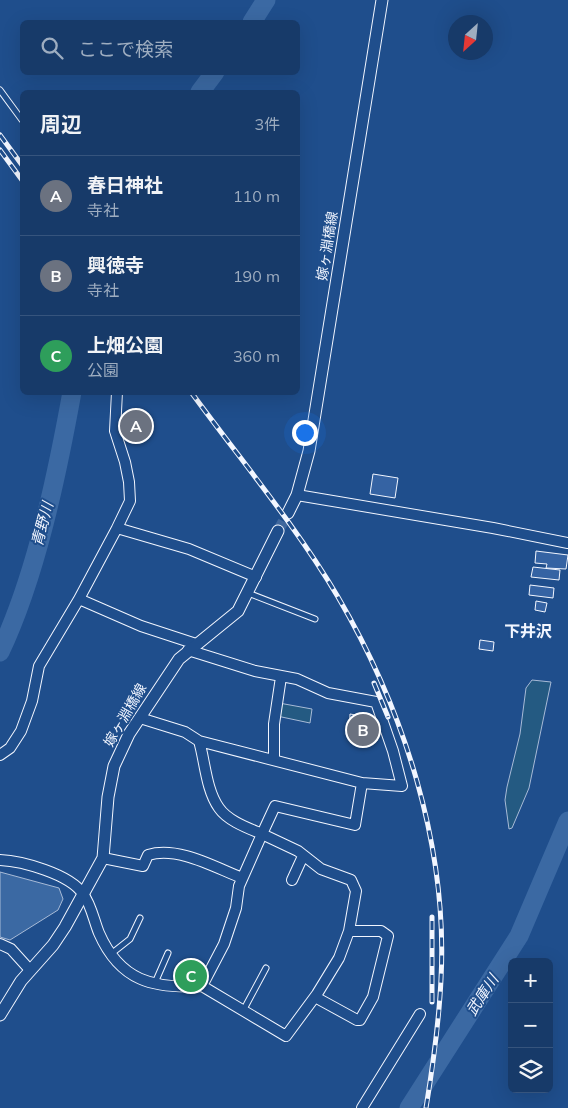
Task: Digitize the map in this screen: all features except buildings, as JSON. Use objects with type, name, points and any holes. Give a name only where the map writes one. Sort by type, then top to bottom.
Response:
[{"type":"street","name":"嫁ヶ淵橋線","points":[[288,513],[297,495],[309,451],[382,0]]},
{"type":"street","points":[[0,755],[10,748],[21,731],[32,701],[39,666],[79,599],[130,501],[128,475],[115,431],[117,395]]},
{"type":"street","points":[[297,495],[493,528],[568,543]]},
{"type":"street","points":[[117,528],[189,549],[256,577]]},
{"type":"street","name":"嫁ヶ淵橋線","points":[[0,1015],[12,993],[53,945],[103,858],[108,797],[114,766],[140,718],[172,668],[192,647],[238,611],[278,531]]},
{"type":"street","points":[[79,599],[192,647],[281,677],[297,679],[328,693],[376,702],[393,751],[402,786],[362,783],[199,741],[186,732],[140,718]]},
{"type":"street","points":[[274,760],[274,724],[281,677]]},
{"type":"street","points":[[0,860],[20,861],[69,881],[84,894],[103,944],[120,966],[154,985],[176,988],[202,986],[244,1009],[286,1036],[315,997],[340,958],[349,930],[356,891],[351,880],[321,869],[303,856],[262,834],[240,825],[220,810],[213,798],[199,741]]},
{"type":"street","points":[[202,986],[224,944],[236,908],[242,878],[274,806],[356,825],[362,783]]},
{"type":"street","points":[[103,858],[144,866],[148,855],[160,852],[196,859],[242,878]]},
{"type":"street","points":[[292,880],[303,856]]},
{"type":"street","points":[[315,997],[356,1020],[360,1020],[373,997],[388,936],[381,931],[349,930]]},
{"type":"street","points":[[0,944],[11,949],[30,970]]},
{"type":"street","points":[[362,1108],[420,1014]]},
{"type":"lane","points":[[0,90],[20,117]]},
{"type":"lane","points":[[248,592],[315,619]]},
{"type":"lane","points":[[110,954],[130,939],[140,918]]},
{"type":"lane","points":[[154,985],[168,952]]},
{"type":"lane","points":[[244,1009],[266,968]]},
{"type":"shaded area","points":[[532,680],[551,682],[529,788],[512,828],[509,829],[505,800],[507,787],[520,734],[526,688]]},
{"type":"shaded area","points":[[279,703],[312,709],[310,723],[277,716]]},
{"type":"shaded area","points":[[0,872],[59,888],[63,899],[58,910],[10,940],[0,937]]},
{"type":"waterway","name":"青野川","points":[[253,20],[266,0]]},
{"type":"waterway","name":"青野川","points":[[202,90],[213,75]]},
{"type":"waterway","name":"青野川","points":[[0,652],[13,622],[35,558],[52,491],[71,395]]},
{"type":"waterway","name":"武庫川","points":[[409,1108],[519,936],[568,821]]},
{"type":"tunnel","points":[[278,531],[288,513]]},
{"type":"railway","points":[[0,135],[20,162]]},
{"type":"railway","points":[[0,150],[20,177]]},
{"type":"railway","points":[[193,395],[304,544],[338,597],[362,640],[383,686],[417,781],[429,830],[437,880],[441,929],[439,1012],[426,1108]]},
{"type":"railway","points":[[374,683],[388,717]]},
{"type":"railway","points":[[432,917],[432,1002]]},
{"type":"place","name":"春日神社","points":[[136,426]]},
{"type":"place","name":"興徳寺","points":[[363,730]]},
{"type":"place","name":"上畑公園","points":[[191,976]]},
{"type":"district","name":"下井沢","points":[[528,631]]}]
